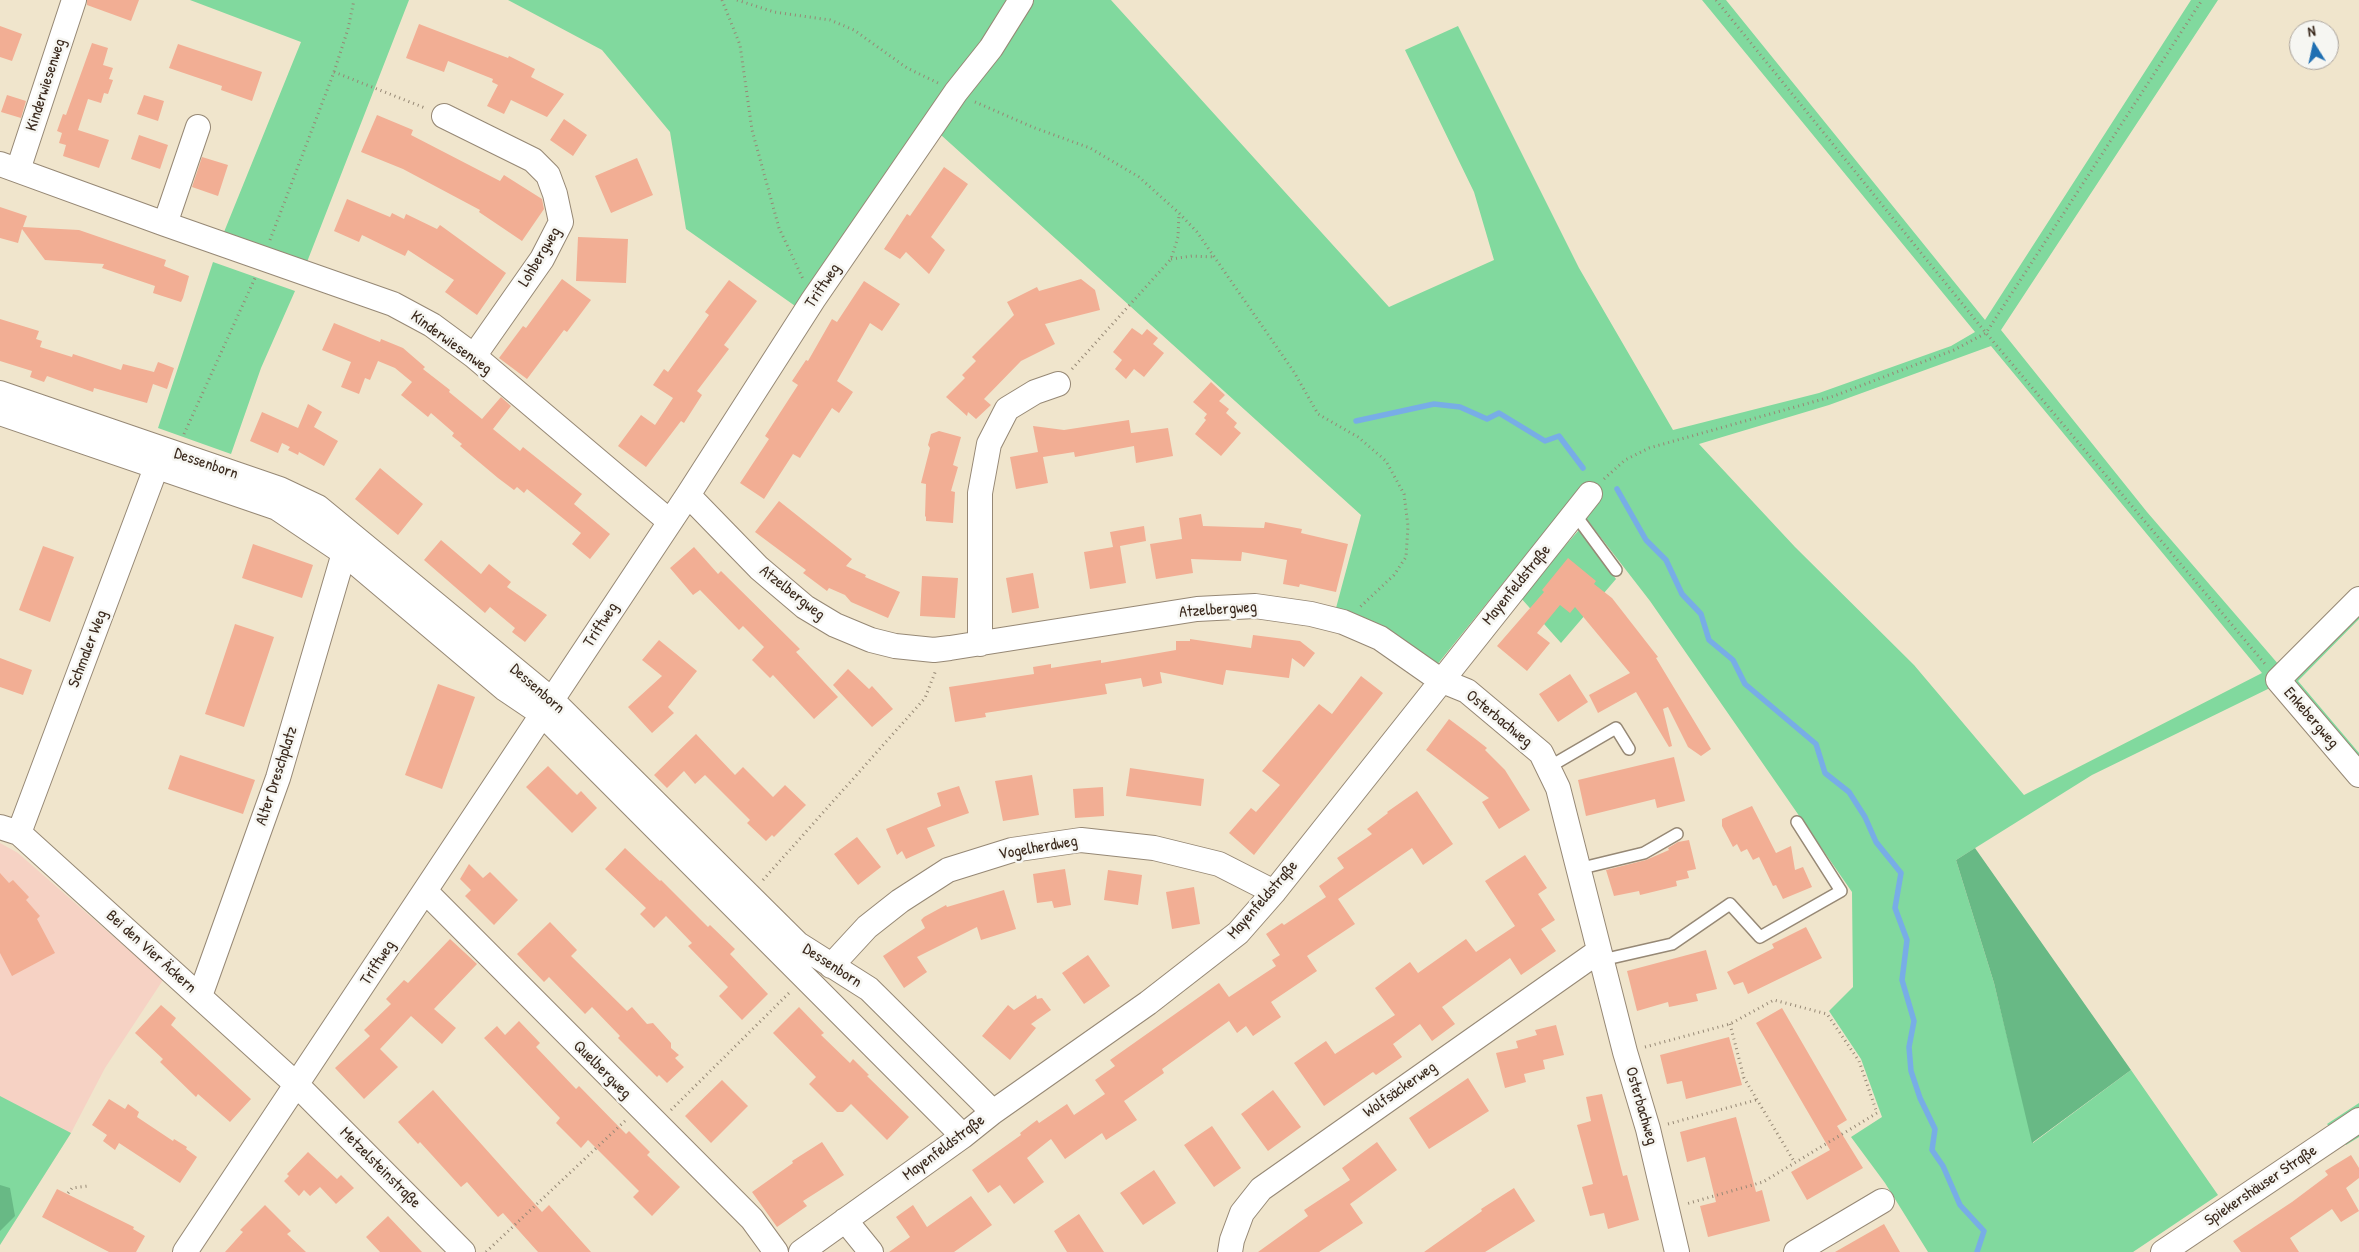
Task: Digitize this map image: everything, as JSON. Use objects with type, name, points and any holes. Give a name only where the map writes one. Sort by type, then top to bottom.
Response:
[{"type":"street","name":"Kinderwiesenweg","points":[[74,0],[9,167],[164,224],[393,304],[432,325],[474,356],[669,521]]},
{"type":"street","name":"Triftweg","points":[[185,1252],[688,495],[813,300],[956,92],[991,48],[1021,0]]},
{"type":"street","name":"Lohbergweg","points":[[444,116],[533,160],[548,174],[555,194],[561,222],[542,259],[474,356]]},
{"type":"street","points":[[164,224],[198,127]]},
{"type":"street","points":[[980,644],[980,493],[989,444],[1006,409],[1035,392],[1058,384]]},
{"type":"street","name":"Dessenborn","points":[[0,393],[280,489],[318,507],[547,707],[746,892],[798,944],[869,989],[993,1112]]},
{"type":"street","name":"Dessenborn","points":[[0,413],[277,508],[344,552],[504,689],[547,707],[805,978],[963,1136]]},
{"type":"street","name":"Schmaler Weg","points":[[9,830],[157,466]]},
{"type":"street","name":"Mayenfeldstraße","points":[[801,1252],[963,1136],[993,1112],[1148,1003],[1238,933],[1274,892],[1440,680],[1590,494]]},
{"type":"street","name":"Atzelbergweg","points":[[688,495],[759,568],[805,607],[835,625],[871,640],[895,646],[934,650],[1196,609],[1255,606],[1312,614],[1343,622],[1380,638],[1440,680]]},
{"type":"street","name":"Alter Dreschplatz","points":[[200,996],[278,778],[344,552]]},
{"type":"street","name":"Enkebergweg","points":[[2359,599],[2278,680],[2359,775]]},
{"type":"street","name":"Osterbachweg","points":[[1440,680],[1467,691],[1541,753],[1558,788],[1600,955],[1648,1129],[1677,1252]]},
{"type":"street","name":"Bei den Vier Äckern","points":[[9,830],[200,996],[297,1084]]},
{"type":"street","name":"Vogelherdweg","points":[[831,966],[867,927],[900,900],[948,870],[1012,850],[1081,840],[1154,848],[1219,864],[1274,892]]},
{"type":"street","name":"Quelbergweg","points":[[425,891],[752,1219],[776,1252]]},
{"type":"street","name":"Wolfsäckerweg","points":[[1230,1252],[1242,1213],[1261,1189],[1600,955]]},
{"type":"street","name":"Metzelsteinstraße","points":[[297,1084],[463,1252]]},
{"type":"street","name":"Spiekershäuser Straße","points":[[2163,1252],[2359,1120]]},
{"type":"street","points":[[1796,1252],[1882,1201]]},
{"type":"street","points":[[845,1220],[871,1252]]},
{"type":"lane","points":[[1574,513],[1616,570]]},
{"type":"lane","points":[[1548,767],[1616,728],[1629,749]]},
{"type":"lane","points":[[1600,955],[1672,944],[1730,904],[1760,937],[1841,891],[1797,822]]},
{"type":"lane","points":[[1578,869],[1644,853],[1677,834]]},
{"type":"path","points":[[178,454],[186,428],[263,258],[334,72],[348,29],[354,0]]},
{"type":"path","points":[[722,0],[740,45],[752,130],[779,228],[813,300]]},
{"type":"path","points":[[737,0],[774,12],[830,20],[854,30],[907,68],[1035,128],[1090,148],[1139,178],[1179,213],[1215,256],[1294,372],[1318,414],[1358,437],[1386,461],[1404,494],[1408,526],[1406,557],[1394,575],[1343,622]]},
{"type":"path","points":[[1716,0],[1986,333],[2278,680]]},
{"type":"path","points":[[1590,494],[1625,460],[1649,448],[1834,396],[1954,350],[1986,333],[2202,0]]},
{"type":"path","points":[[334,72],[444,116]]},
{"type":"path","points":[[1058,384],[1171,259],[1178,237],[1179,213]]},
{"type":"path","points":[[1171,259],[1192,256],[1215,256]]},
{"type":"path","points":[[746,892],[752,886],[759,883],[925,698],[936,672],[934,650]]},
{"type":"path","points":[[657,1125],[805,978]]},
{"type":"path","points":[[1626,1052],[1730,1024],[1774,1000],[1827,1014],[1859,1061],[1877,1113],[1764,1182],[1668,1209]]},
{"type":"path","points":[[1730,1024],[1744,1078],[1795,1163]]},
{"type":"path","points":[[1648,1129],[1757,1100]]},
{"type":"path","points":[[486,1252],[640,1107]]},
{"type":"path","points":[[68,1193],[72,1188],[88,1186]]},
{"type":"shaded area","points":[[0,843],[18,853],[163,980],[105,1068],[71,1133],[0,1245]]},
{"type":"green space","points":[[190,0],[409,0],[307,262],[224,232],[301,42]]},
{"type":"green space","points":[[508,0],[1111,0],[1389,307],[1494,260],[1474,192],[1405,50],[1458,26],[1579,268],[1673,430],[1819,393],[1951,346],[1975,332],[1702,0],[1726,0],[1985,320],[2191,0],[2218,0],[2001,330],[2147,512],[2279,665],[2359,586],[2359,619],[2298,681],[2359,753],[2359,787],[2274,686],[2092,775],[1956,860],[1994,983],[2033,1143],[2131,1070],[2218,1195],[2133,1252],[1928,1252],[1885,1183],[1851,1137],[1882,1117],[1861,1059],[1829,1011],[1853,987],[1852,892],[1650,601],[1571,499],[1436,666],[1336,608],[1361,515],[941,135],[923,121],[798,308],[686,229],[670,132],[602,50]],"holes":[[[1991,346],[2262,673],[2024,795],[1914,665],[1795,547],[1699,444],[1829,405]]]},
{"type":"green space","points":[[213,262],[295,291],[261,368],[231,454],[158,428]]},
{"type":"green space","points":[[1579,530],[1616,579],[1561,643],[1520,597]]},
{"type":"green space","points":[[1975,848],[2131,1070],[2032,1143],[1994,983],[1956,860]]},
{"type":"green space","points":[[0,1096],[71,1133],[0,1245]]},
{"type":"green space","points":[[2359,1103],[2359,1137],[2346,1145],[2327,1124]]},
{"type":"green space","points":[[0,1185],[10,1188],[15,1216],[0,1231]]},
{"type":"building","points":[[87,0],[139,0],[131,21],[87,5]]},
{"type":"building","points":[[419,24],[508,58],[509,56],[535,69],[531,77],[564,94],[547,117],[511,100],[504,114],[487,106],[498,85],[492,82],[493,79],[448,61],[444,72],[406,58]]},
{"type":"building","points":[[0,26],[22,34],[12,61],[0,57]]},
{"type":"building","points":[[92,43],[108,48],[103,65],[113,68],[109,79],[113,80],[108,94],[104,93],[101,103],[88,99],[78,130],[109,140],[99,168],[63,156],[66,145],[59,143],[62,133],[57,131],[63,114],[66,115]]},
{"type":"building","points":[[178,44],[262,72],[252,101],[221,90],[222,86],[169,68]]},
{"type":"building","points":[[7,95],[26,101],[21,118],[1,112]]},
{"type":"building","points":[[144,95],[164,101],[158,121],[137,114]]},
{"type":"building","points":[[377,115],[413,130],[411,135],[500,181],[504,175],[542,199],[544,209],[522,241],[479,212],[480,210],[403,169],[361,152]]},
{"type":"building","points":[[564,119],[587,135],[573,156],[550,140]]},
{"type":"building","points":[[139,135],[168,145],[160,169],[131,159]]},
{"type":"building","points":[[202,157],[228,165],[218,196],[192,187]]},
{"type":"building","points":[[637,158],[653,195],[611,213],[595,176]]},
{"type":"building","points":[[944,167],[968,184],[931,237],[945,250],[929,274],[906,252],[900,259],[884,249],[907,214],[910,216]]},
{"type":"building","points":[[347,199],[390,217],[392,213],[404,219],[406,214],[437,229],[440,225],[506,273],[477,315],[445,292],[454,280],[408,250],[405,256],[362,235],[359,242],[334,231]]},
{"type":"building","points":[[0,207],[27,216],[23,227],[79,230],[166,260],[164,266],[189,276],[181,302],[153,293],[155,286],[102,268],[104,264],[45,260],[22,229],[18,243],[0,238]]},
{"type":"building","points":[[578,237],[628,239],[626,283],[576,281]]},
{"type":"building","points":[[562,279],[591,300],[567,332],[564,330],[527,379],[499,358],[523,326],[526,328]]},
{"type":"building","points":[[1081,279],[1095,290],[1100,310],[1045,324],[1055,344],[1021,361],[984,399],[991,405],[976,419],[968,412],[967,416],[946,397],[965,378],[962,375],[976,361],[972,357],[1014,315],[1007,302],[1037,287],[1039,291]]},
{"type":"building","points":[[729,280],[757,301],[724,345],[729,349],[697,391],[702,395],[684,423],[681,421],[646,467],[618,446],[641,415],[655,425],[673,398],[653,385],[664,369],[668,372],[709,315],[705,312]]},
{"type":"building","points":[[864,281],[900,304],[882,331],[870,323],[837,381],[853,392],[839,413],[832,408],[800,458],[793,454],[764,499],[740,483],[769,439],[765,436],[798,385],[792,381],[806,360],[808,361],[832,319],[837,322]]},
{"type":"building","points":[[0,319],[39,331],[36,339],[42,341],[40,347],[72,357],[73,354],[121,370],[123,364],[154,372],[158,362],[174,368],[167,389],[153,384],[147,403],[94,388],[93,392],[47,376],[44,382],[30,377],[32,371],[0,361]]},
{"type":"building","points":[[334,323],[380,342],[381,339],[403,348],[425,367],[423,369],[482,419],[501,397],[511,406],[493,429],[520,451],[523,447],[582,494],[574,504],[610,534],[590,559],[572,544],[581,533],[527,489],[524,493],[517,487],[514,490],[498,478],[460,446],[462,444],[452,436],[454,433],[431,413],[428,417],[401,395],[412,382],[395,368],[378,361],[370,380],[365,378],[359,394],[341,387],[351,362],[322,350]]},
{"type":"building","points":[[1132,328],[1142,335],[1147,329],[1158,338],[1153,344],[1164,353],[1144,377],[1134,369],[1126,379],[1115,369],[1122,360],[1113,352]]},
{"type":"building","points":[[1211,382],[1225,395],[1219,401],[1229,409],[1226,413],[1237,423],[1234,427],[1241,433],[1221,456],[1195,434],[1206,420],[1204,418],[1207,414],[1193,402]]},
{"type":"building","points":[[308,404],[322,412],[314,427],[338,441],[324,466],[299,452],[298,455],[288,450],[290,447],[282,443],[278,453],[250,441],[262,412],[298,428]]},
{"type":"building","points":[[1129,420],[1131,433],[1168,428],[1173,456],[1136,463],[1134,446],[1075,457],[1074,452],[1043,457],[1048,483],[1016,489],[1010,457],[1038,452],[1033,426],[1064,430]]},
{"type":"building","points":[[939,431],[961,437],[953,465],[958,467],[951,491],[955,492],[953,523],[926,521],[925,516],[926,484],[921,483],[930,448],[928,445],[931,434]]},
{"type":"building","points":[[380,468],[423,504],[398,535],[355,499]]},
{"type":"building","points":[[779,501],[852,559],[846,566],[866,575],[865,577],[900,592],[888,618],[851,602],[845,595],[829,588],[827,591],[803,573],[806,570],[755,532]]},
{"type":"building","points":[[1201,514],[1203,526],[1264,528],[1265,522],[1302,529],[1301,533],[1348,544],[1336,592],[1300,584],[1299,587],[1283,584],[1287,560],[1242,552],[1241,561],[1191,559],[1193,573],[1156,579],[1150,544],[1182,539],[1179,518]]},
{"type":"building","points":[[1144,526],[1146,541],[1120,546],[1126,583],[1090,589],[1084,552],[1113,547],[1110,532]]},
{"type":"building","points":[[441,540],[481,574],[489,564],[511,582],[507,587],[547,615],[525,642],[512,632],[515,628],[490,607],[485,613],[424,560]]},
{"type":"building","points":[[253,544],[313,565],[302,598],[242,578]]},
{"type":"building","points":[[43,546],[74,557],[50,622],[19,610]]},
{"type":"building","points":[[694,547],[718,574],[721,571],[800,649],[796,652],[838,697],[814,719],[773,675],[770,678],[752,660],[764,647],[743,626],[739,630],[700,590],[693,595],[670,568]]},
{"type":"building","points":[[1568,558],[1596,581],[1594,584],[1612,598],[1658,657],[1656,658],[1711,749],[1701,756],[1688,747],[1668,707],[1663,709],[1672,746],[1669,747],[1636,692],[1598,713],[1589,695],[1630,673],[1575,607],[1570,613],[1560,605],[1537,633],[1550,643],[1527,671],[1497,646],[1544,592],[1542,590]]},
{"type":"building","points":[[1033,573],[1039,608],[1012,613],[1006,578]]},
{"type":"building","points":[[922,576],[958,578],[955,618],[920,616]]},
{"type":"building","points":[[235,624],[274,637],[244,727],[205,714]]},
{"type":"building","points":[[1253,635],[1300,641],[1315,653],[1304,667],[1292,658],[1289,678],[1226,670],[1223,685],[1160,672],[1162,683],[1143,687],[1141,678],[1105,684],[1107,694],[985,713],[986,717],[955,722],[949,687],[1034,674],[1033,667],[1051,664],[1051,668],[1101,660],[1101,663],[1176,650],[1176,641],[1190,641],[1190,639],[1251,648]]},
{"type":"building","points":[[659,640],[697,671],[668,707],[674,713],[652,733],[628,707],[662,676],[642,660]]},
{"type":"building","points":[[0,658],[32,670],[23,695],[0,687]]},
{"type":"building","points":[[848,669],[869,689],[872,686],[893,709],[872,727],[833,685]]},
{"type":"building","points":[[1570,674],[1588,702],[1558,722],[1539,694]]},
{"type":"building","points":[[1361,676],[1383,693],[1254,855],[1229,833],[1251,808],[1256,812],[1280,785],[1262,771],[1319,704],[1332,714]]},
{"type":"building","points":[[438,684],[475,697],[442,789],[405,775]]},
{"type":"building","points":[[1449,719],[1487,748],[1485,750],[1505,770],[1530,810],[1499,829],[1482,802],[1489,798],[1426,750]]},
{"type":"building","points":[[696,734],[735,775],[743,767],[773,797],[785,785],[806,805],[774,837],[772,835],[766,841],[747,823],[750,820],[705,775],[695,784],[684,771],[667,788],[654,775]]},
{"type":"building","points":[[180,755],[255,780],[243,814],[168,789]]},
{"type":"building","points":[[1674,757],[1685,801],[1657,808],[1655,799],[1586,816],[1578,780]]},
{"type":"building","points":[[548,766],[577,795],[581,791],[597,808],[572,833],[526,787]]},
{"type":"building","points":[[1130,768],[1204,779],[1201,806],[1126,796]]},
{"type":"building","points":[[1032,775],[1039,815],[1003,821],[995,781]]},
{"type":"building","points":[[959,786],[969,813],[927,828],[935,846],[906,859],[902,851],[897,855],[886,829],[941,806],[937,793]]},
{"type":"building","points":[[1103,787],[1104,816],[1075,818],[1073,789]]},
{"type":"building","points":[[1417,791],[1453,844],[1423,865],[1412,848],[1338,899],[1355,924],[1307,956],[1317,971],[1271,1002],[1281,1017],[1253,1036],[1246,1026],[1237,1033],[1229,1021],[1162,1069],[1164,1073],[1124,1101],[1137,1120],[1106,1140],[1102,1133],[1065,1159],[1051,1139],[1027,1158],[1044,1182],[1014,1204],[1000,1185],[988,1193],[972,1170],[1021,1135],[1020,1133],[1037,1120],[1039,1123],[1067,1104],[1074,1115],[1105,1094],[1095,1080],[1115,1066],[1110,1060],[1219,983],[1229,997],[1276,966],[1272,960],[1280,955],[1266,934],[1282,923],[1284,925],[1326,897],[1319,886],[1344,868],[1337,858],[1372,834],[1367,829]]},
{"type":"building","points":[[1752,806],[1776,853],[1791,846],[1795,870],[1803,867],[1812,887],[1783,899],[1776,885],[1773,886],[1759,857],[1753,860],[1747,849],[1741,852],[1737,844],[1733,847],[1722,826],[1722,819]]},
{"type":"building","points":[[857,837],[881,867],[858,885],[834,854]]},
{"type":"building","points":[[1689,840],[1696,869],[1687,871],[1689,878],[1676,881],[1677,886],[1640,895],[1639,891],[1614,896],[1606,870],[1646,860],[1669,850],[1668,848],[1678,842]]},
{"type":"building","points":[[625,848],[661,880],[708,927],[710,925],[735,949],[730,954],[768,994],[742,1020],[719,996],[728,987],[688,946],[692,943],[666,916],[654,928],[640,914],[646,908],[605,869]]},
{"type":"building","points":[[1525,855],[1547,888],[1538,894],[1555,920],[1541,929],[1556,951],[1521,975],[1510,958],[1442,1007],[1455,1024],[1432,1041],[1420,1024],[1393,1044],[1402,1057],[1376,1075],[1373,1072],[1324,1106],[1294,1063],[1326,1041],[1335,1054],[1395,1015],[1375,988],[1410,962],[1418,973],[1466,939],[1476,952],[1515,926],[1485,881]]},
{"type":"building","points":[[469,864],[483,878],[490,872],[518,900],[494,925],[465,896],[471,890],[460,879]]},
{"type":"building","points":[[1065,869],[1071,905],[1054,908],[1052,901],[1037,903],[1033,874]]},
{"type":"building","points":[[1108,870],[1142,875],[1138,905],[1104,900]]},
{"type":"building","points":[[0,873],[9,883],[13,880],[29,897],[26,900],[40,916],[37,919],[55,953],[12,976],[0,953]]},
{"type":"building","points":[[1194,887],[1200,924],[1172,929],[1166,892]]},
{"type":"building","points":[[1004,890],[1016,929],[981,940],[977,927],[917,957],[927,972],[904,988],[883,956],[925,928],[921,920],[946,905],[947,907]]},
{"type":"building","points":[[550,922],[577,950],[571,956],[627,1011],[632,1007],[647,1024],[653,1023],[671,1043],[671,1048],[679,1055],[675,1058],[684,1067],[667,1083],[659,1075],[657,1077],[618,1038],[620,1036],[592,1007],[585,1014],[549,977],[544,982],[517,954]]},
{"type":"building","points":[[1806,927],[1822,958],[1748,994],[1743,982],[1734,985],[1727,972],[1774,948],[1772,944]]},
{"type":"building","points":[[450,939],[477,964],[434,1009],[456,1028],[442,1044],[411,1016],[380,1049],[398,1067],[364,1099],[335,1068],[370,1036],[364,1030],[391,1004],[386,999],[404,980],[408,983]]},
{"type":"building","points":[[1706,950],[1717,989],[1696,994],[1698,1001],[1669,1007],[1668,1002],[1637,1011],[1627,971]]},
{"type":"building","points":[[1088,955],[1110,986],[1084,1004],[1062,973]]},
{"type":"building","points":[[1036,995],[1037,999],[1042,998],[1051,1010],[1031,1024],[1036,1028],[1010,1060],[982,1036],[1008,1005],[1014,1010]]},
{"type":"building","points":[[161,1005],[176,1018],[171,1025],[251,1099],[230,1122],[198,1094],[196,1097],[160,1062],[163,1059],[135,1033]]},
{"type":"building","points":[[799,1007],[824,1033],[821,1035],[850,1063],[853,1059],[869,1075],[867,1076],[909,1117],[887,1140],[851,1104],[843,1112],[837,1112],[809,1084],[816,1077],[773,1033]]},
{"type":"building","points":[[1782,1008],[1847,1120],[1837,1126],[1863,1168],[1807,1200],[1791,1172],[1830,1150],[1756,1023]]},
{"type":"building","points":[[519,1021],[540,1043],[536,1047],[576,1089],[579,1086],[626,1134],[629,1131],[650,1152],[647,1155],[680,1187],[652,1216],[633,1197],[639,1191],[588,1140],[581,1148],[556,1123],[560,1118],[484,1038],[497,1026],[505,1035]]},
{"type":"building","points":[[1556,1025],[1564,1055],[1543,1060],[1545,1069],[1524,1074],[1526,1082],[1505,1088],[1496,1053],[1518,1048],[1516,1041],[1537,1035],[1535,1030]]},
{"type":"building","points":[[1729,1037],[1742,1085],[1686,1099],[1682,1081],[1667,1084],[1660,1055]]},
{"type":"building","points":[[1468,1078],[1489,1111],[1429,1149],[1409,1118]]},
{"type":"building","points":[[722,1080],[748,1106],[711,1143],[685,1116]]},
{"type":"building","points":[[433,1090],[542,1212],[549,1205],[591,1252],[538,1252],[503,1213],[498,1217],[467,1182],[461,1187],[420,1142],[418,1144],[398,1122]]},
{"type":"building","points":[[1273,1090],[1301,1127],[1268,1151],[1241,1114]]},
{"type":"building","points":[[1602,1094],[1623,1176],[1627,1175],[1639,1220],[1608,1229],[1604,1213],[1590,1216],[1582,1187],[1593,1184],[1577,1125],[1591,1121],[1586,1097]]},
{"type":"building","points":[[109,1099],[125,1109],[128,1104],[139,1112],[137,1117],[173,1141],[174,1139],[187,1147],[186,1149],[197,1157],[180,1183],[119,1143],[115,1150],[103,1141],[107,1135],[92,1125]]},
{"type":"building","points":[[1736,1117],[1756,1192],[1762,1190],[1770,1221],[1708,1237],[1700,1206],[1716,1202],[1705,1157],[1687,1162],[1680,1132]]},
{"type":"building","points":[[1212,1126],[1241,1168],[1214,1187],[1184,1145]]},
{"type":"building","points":[[822,1142],[844,1175],[803,1201],[807,1206],[777,1227],[752,1192],[793,1163],[792,1161]]},
{"type":"building","points":[[1377,1142],[1397,1170],[1350,1204],[1363,1223],[1319,1252],[1258,1252],[1308,1216],[1304,1210],[1350,1180],[1342,1168]]},
{"type":"building","points":[[308,1152],[337,1179],[341,1175],[354,1188],[336,1204],[320,1187],[310,1196],[304,1190],[299,1196],[284,1181],[289,1176],[287,1174]]},
{"type":"building","points":[[2351,1155],[2359,1168],[2359,1178],[2346,1188],[2359,1211],[2341,1222],[2332,1209],[2290,1238],[2299,1252],[2241,1252],[2233,1241],[2292,1202],[2328,1175],[2325,1171]]},
{"type":"building","points":[[1154,1170],[1176,1203],[1143,1225],[1120,1193]]},
{"type":"building","points":[[1514,1188],[1535,1221],[1485,1252],[1424,1252],[1482,1211],[1481,1209]]},
{"type":"building","points":[[57,1189],[134,1227],[133,1229],[145,1236],[136,1252],[109,1252],[42,1217]]},
{"type":"building","points":[[971,1196],[992,1225],[954,1252],[889,1252],[910,1237],[896,1217],[913,1205],[927,1227]]},
{"type":"building","points":[[265,1205],[291,1231],[287,1234],[306,1252],[225,1252],[243,1232],[240,1230]]},
{"type":"building","points":[[1079,1214],[1104,1252],[1067,1252],[1054,1231]]},
{"type":"building","points":[[388,1216],[422,1252],[380,1252],[366,1237]]},
{"type":"building","points":[[1884,1224],[1900,1252],[1835,1252]]},
{"type":"waterway","points":[[1356,421],[1434,404],[1460,407],[1487,419],[1499,413],[1545,441],[1559,436],[1583,468]]},
{"type":"waterway","points":[[1617,489],[1646,540],[1666,560],[1682,594],[1701,614],[1709,640],[1733,660],[1745,684],[1816,744],[1825,773],[1849,792],[1865,817],[1876,842],[1901,873],[1895,908],[1907,940],[1902,980],[1914,1021],[1909,1047],[1911,1071],[1920,1098],[1935,1129],[1932,1150],[1943,1166],[1960,1205],[1984,1231],[1977,1252]]}]
